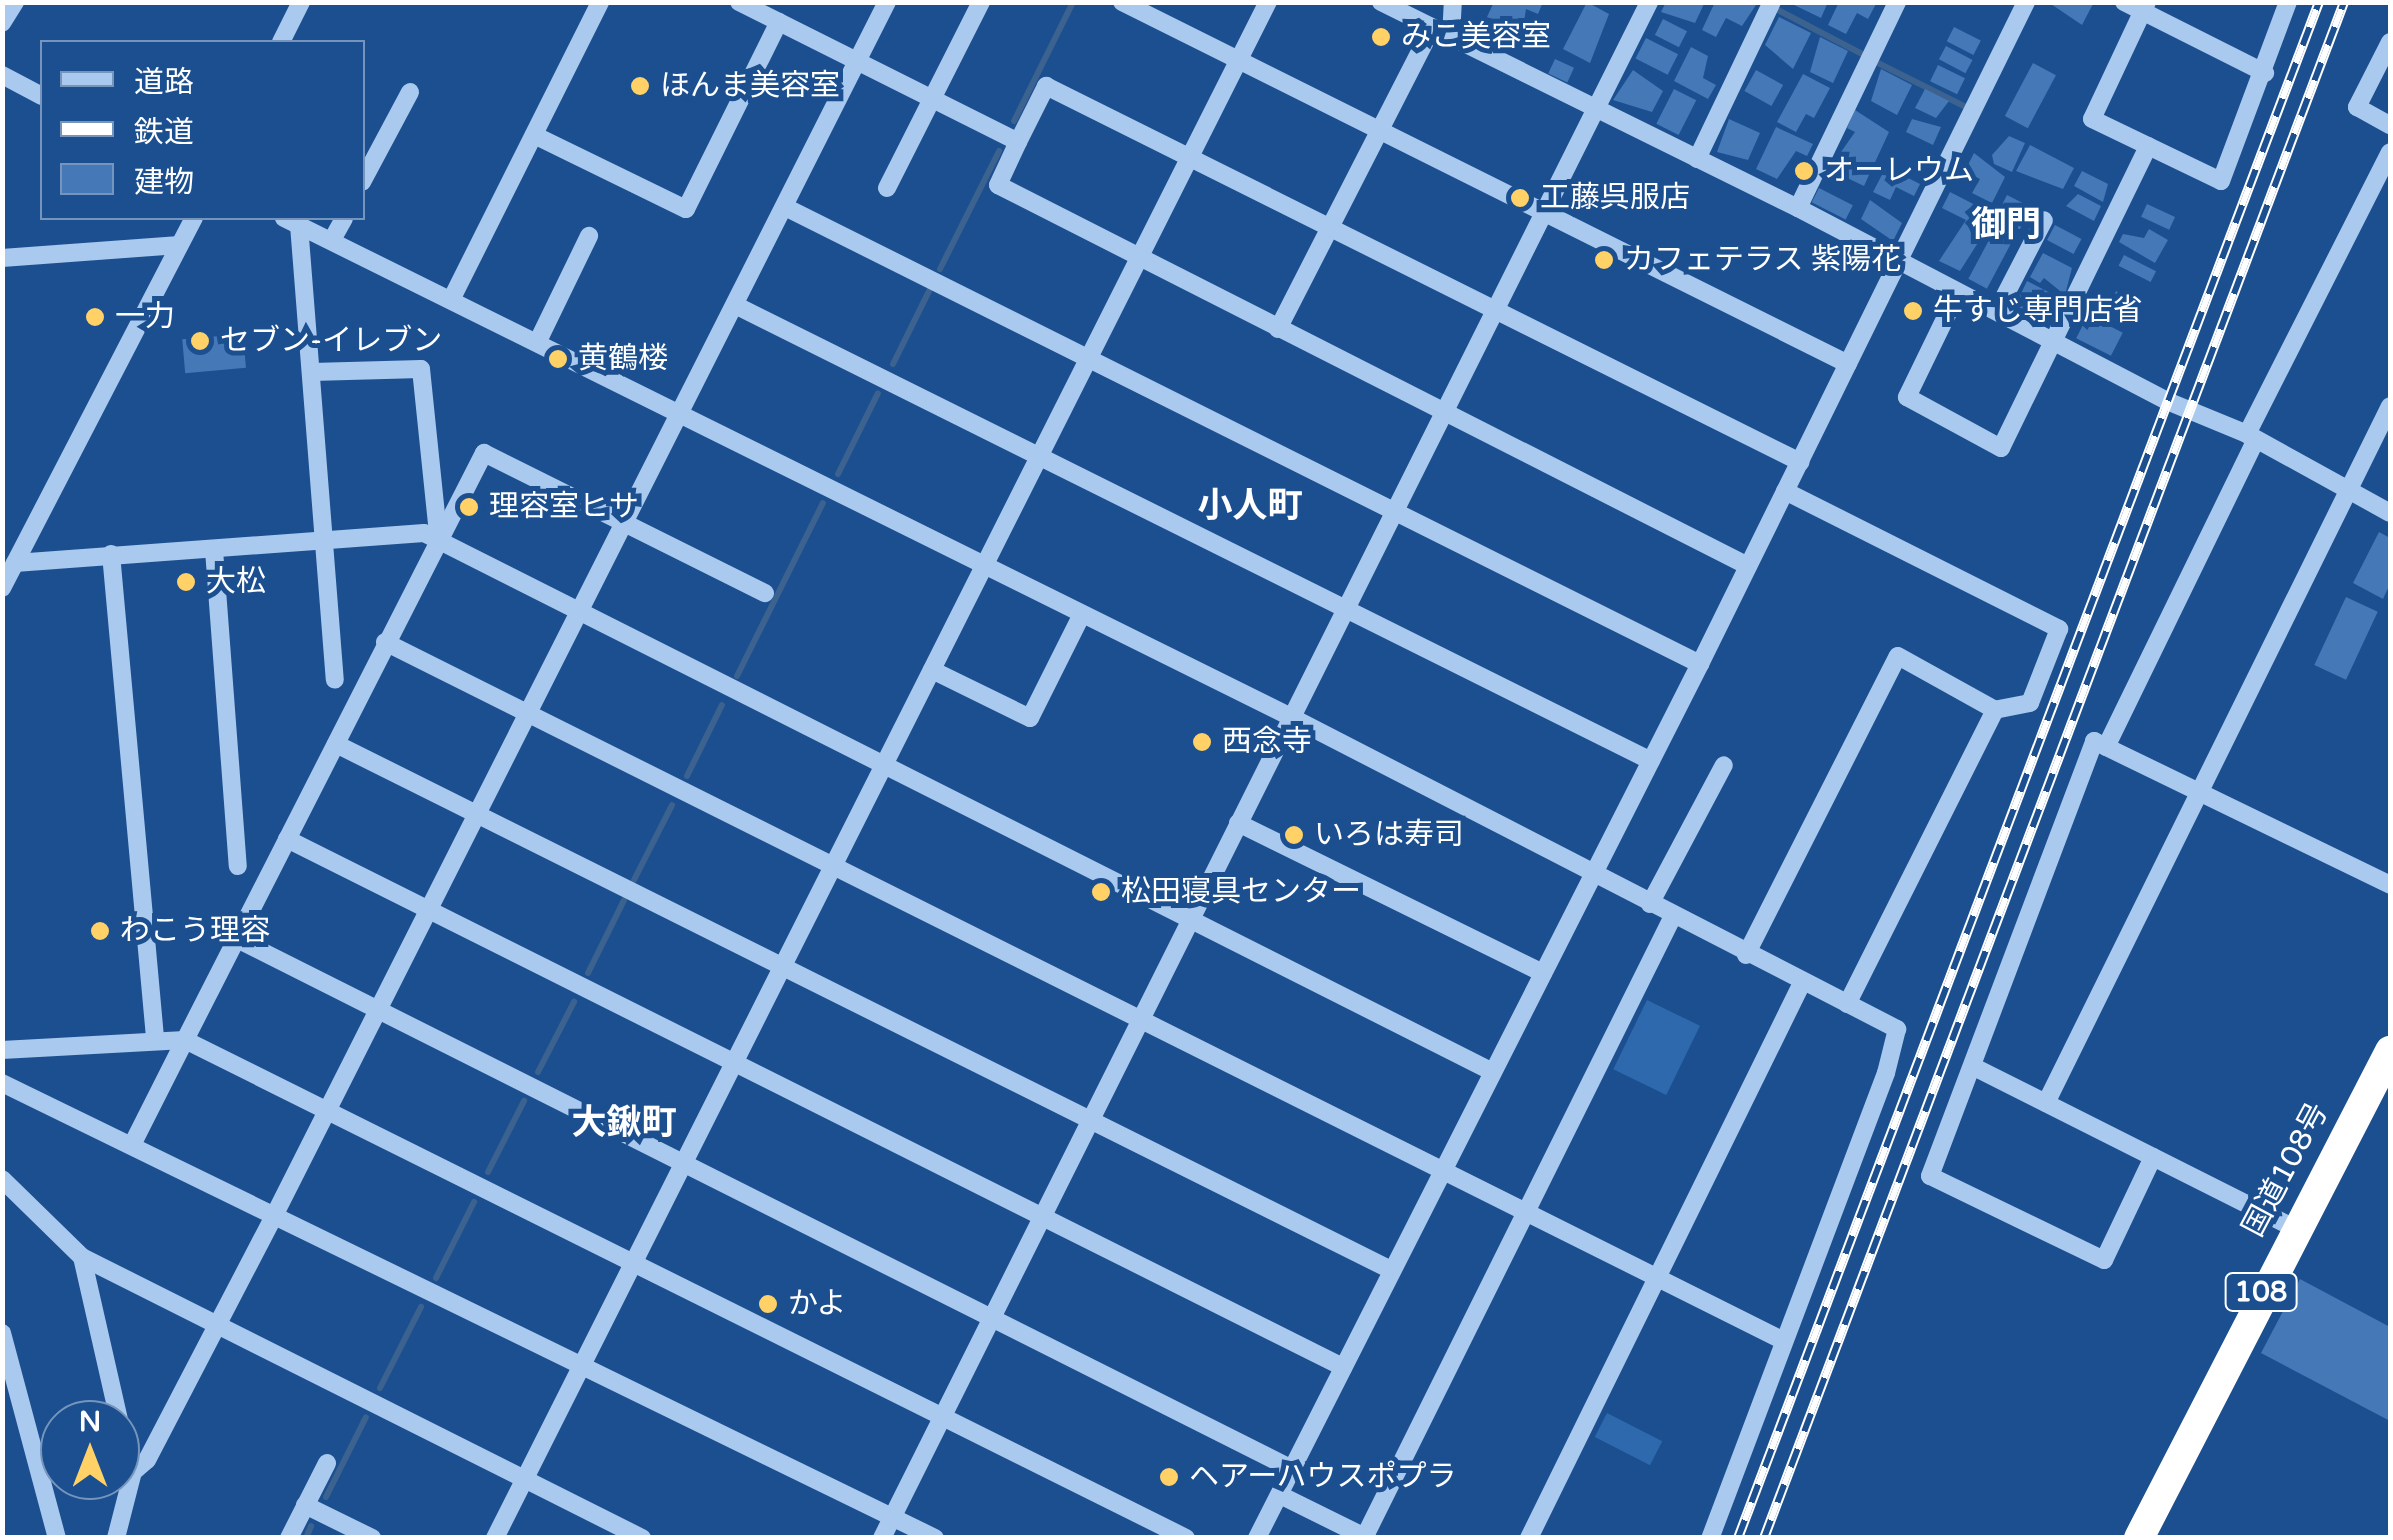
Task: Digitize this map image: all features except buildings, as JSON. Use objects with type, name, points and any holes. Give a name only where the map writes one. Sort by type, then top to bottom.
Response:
[{"type":"highway","name":"国道108号","points":[[2139,1538],[2294,1228],[2390,1051]]},
{"type":"street","points":[[2,24],[15,2]]},
{"type":"street","points":[[282,40],[301,2]]},
{"type":"street","points":[[452,298],[600,2]]},
{"type":"street","points":[[740,2],[1018,142]]},
{"type":"street","points":[[140,1466],[147,1460],[274,1216],[887,2]]},
{"type":"street","points":[[886,188],[981,2]]},
{"type":"street","points":[[1122,2],[1848,364]]},
{"type":"street","points":[[495,1538],[1268,2]]},
{"type":"street","points":[[1380,2],[1798,208],[2251,438],[2390,514]]},
{"type":"street","points":[[1451,38],[1453,2]]},
{"type":"street","points":[[882,1538],[1649,2]]},
{"type":"street","points":[[1697,158],[1772,2]]},
{"type":"street","points":[[1798,208],[1897,2]]},
{"type":"street","points":[[1257,1538],[1700,664],[2026,2]]},
{"type":"street","points":[[2124,2],[2144,7],[2265,73]]},
{"type":"street","points":[[2144,7],[2092,119],[2221,181],[2265,73],[2288,2]]},
{"type":"street","points":[[534,135],[686,209],[779,22]]},
{"type":"street","points":[[1278,329],[1432,28]]},
{"type":"street","points":[[2390,42],[2358,107],[2390,125]]},
{"type":"street","points":[[2,75],[40,95]]},
{"type":"street","points":[[1748,566],[998,186],[1046,86],[1800,462]]},
{"type":"street","points":[[365,176],[410,92]]},
{"type":"street","points":[[1958,292],[1906,397],[2001,448],[2056,342],[2148,146]]},
{"type":"street","points":[[2106,747],[2390,152]]},
{"type":"street","points":[[785,207],[1091,356],[1700,664]]},
{"type":"street","points":[[2,588],[193,220]]},
{"type":"street","points":[[332,240],[343,220]]},
{"type":"street","points":[[1997,312],[2044,220]]},
{"type":"street","points":[[292,221],[1290,717],[1672,918],[1897,1029],[1886,1072],[1710,1538]]},
{"type":"street","points":[[292,221],[312,372],[335,680]]},
{"type":"street","points":[[538,341],[589,236]]},
{"type":"street","points":[[2,258],[180,245]]},
{"type":"street","points":[[735,305],[1651,760]]},
{"type":"street","points":[[312,372],[421,369],[439,542]]},
{"type":"street","points":[[2046,1104],[2204,793],[2390,406]]},
{"type":"street","points":[[132,1145],[484,452],[765,593]]},
{"type":"street","points":[[1746,955],[1898,656],[1995,710],[2030,704],[2058,629],[1785,490]]},
{"type":"street","points":[[16,563],[424,532],[883,768],[1493,1072]]},
{"type":"street","points":[[214,550],[238,866]]},
{"type":"street","points":[[111,554],[155,1039]]},
{"type":"street","points":[[932,670],[1030,718],[1082,614]]},
{"type":"street","points":[[385,642],[1524,1215],[1782,1340]]},
{"type":"street","points":[[1847,1004],[1995,710]]},
{"type":"street","points":[[2153,1157],[2104,1260],[1930,1176],[2094,741],[2390,885]]},
{"type":"street","points":[[336,744],[1391,1270]]},
{"type":"street","points":[[1650,904],[1724,764]]},
{"type":"street","points":[[1238,823],[1543,973]]},
{"type":"street","points":[[287,839],[1343,1367]]},
{"type":"street","points":[[1280,1495],[1365,1537],[1672,918]]},
{"type":"street","points":[[236,938],[1292,1469]]},
{"type":"street","points":[[1529,1538],[1802,983]]},
{"type":"street","points":[[2,1050],[184,1040],[1186,1538]]},
{"type":"street","points":[[1974,1067],[2294,1228]]},
{"type":"street","points":[[2,1083],[935,1538]]},
{"type":"street","points":[[2,1179],[82,1257],[642,1538]]},
{"type":"street","points":[[82,1257],[115,1400]]},
{"type":"street","points":[[2,1333],[57,1538]]},
{"type":"street","points":[[289,1538],[326,1463]]},
{"type":"street","points":[[116,1538],[126,1500]]},
{"type":"street","points":[[305,1505],[372,1538]]},
{"type":"shaded area","points":[[1647,1000],[1700,1026],[1666,1095],[1613,1069]]},
{"type":"shaded area","points":[[1607,1413],[1662,1441],[1650,1465],[1595,1437]]},
{"type":"waterway","points":[[1014,121],[1073,2]]},
{"type":"waterway","points":[[1778,10],[1862,54]]},
{"type":"waterway","points":[[1874,61],[1968,108]]},
{"type":"waterway","points":[[940,269],[999,151]]},
{"type":"waterway","points":[[893,364],[930,289]]},
{"type":"waterway","points":[[838,474],[878,393]]},
{"type":"waterway","points":[[737,676],[823,503]]},
{"type":"waterway","points":[[687,776],[722,705]]},
{"type":"waterway","points":[[634,880],[672,805]]},
{"type":"waterway","points":[[588,973],[624,900]]},
{"type":"waterway","points":[[538,1072],[574,1002]]},
{"type":"waterway","points":[[488,1172],[524,1101]]},
{"type":"waterway","points":[[436,1278],[474,1202]]},
{"type":"waterway","points":[[380,1388],[421,1307]]},
{"type":"waterway","points":[[326,1497],[366,1417]]},
{"type":"waterway","points":[[306,1538],[311,1526]]},
{"type":"railway","points":[[1738,1538],[2319,2]]},
{"type":"railway","points":[[1764,1538],[2344,2]]},
{"type":"place","name":"みこ美容室","points":[[1381,37]]},
{"type":"place","name":"ほんま美容室","points":[[640,86]]},
{"type":"place","name":"オーレウム","points":[[1804,171]]},
{"type":"place","name":"工藤呉服店","points":[[1520,198]]},
{"type":"place","name":"カフェテラス 紫陽花","points":[[1604,260]]},
{"type":"place","name":"牛すじ専門店省","points":[[1913,311]]},
{"type":"place","name":"一力","points":[[95,317]]},
{"type":"place","name":"セブン-イレブン","points":[[200,341]]},
{"type":"place","name":"黄鶴楼","points":[[558,359]]},
{"type":"place","name":"理容室ヒサ","points":[[469,507]]},
{"type":"place","name":"大松","points":[[186,582]]},
{"type":"place","name":"西念寺","points":[[1202,742]]},
{"type":"place","name":"いろは寿司","points":[[1294,835]]},
{"type":"place","name":"松田寝具センター","points":[[1101,892]]},
{"type":"place","name":"わこう理容","points":[[100,931]]},
{"type":"place","name":"かよ","points":[[768,1304]]},
{"type":"place","name":"ヘアーハウスポプラ","points":[[1169,1477]]},
{"type":"district","name":"御門","points":[[2006,225]]},
{"type":"district","name":"小人町","points":[[1250,506]]},
{"type":"district","name":"大鍬町","points":[[624,1123]]}]
